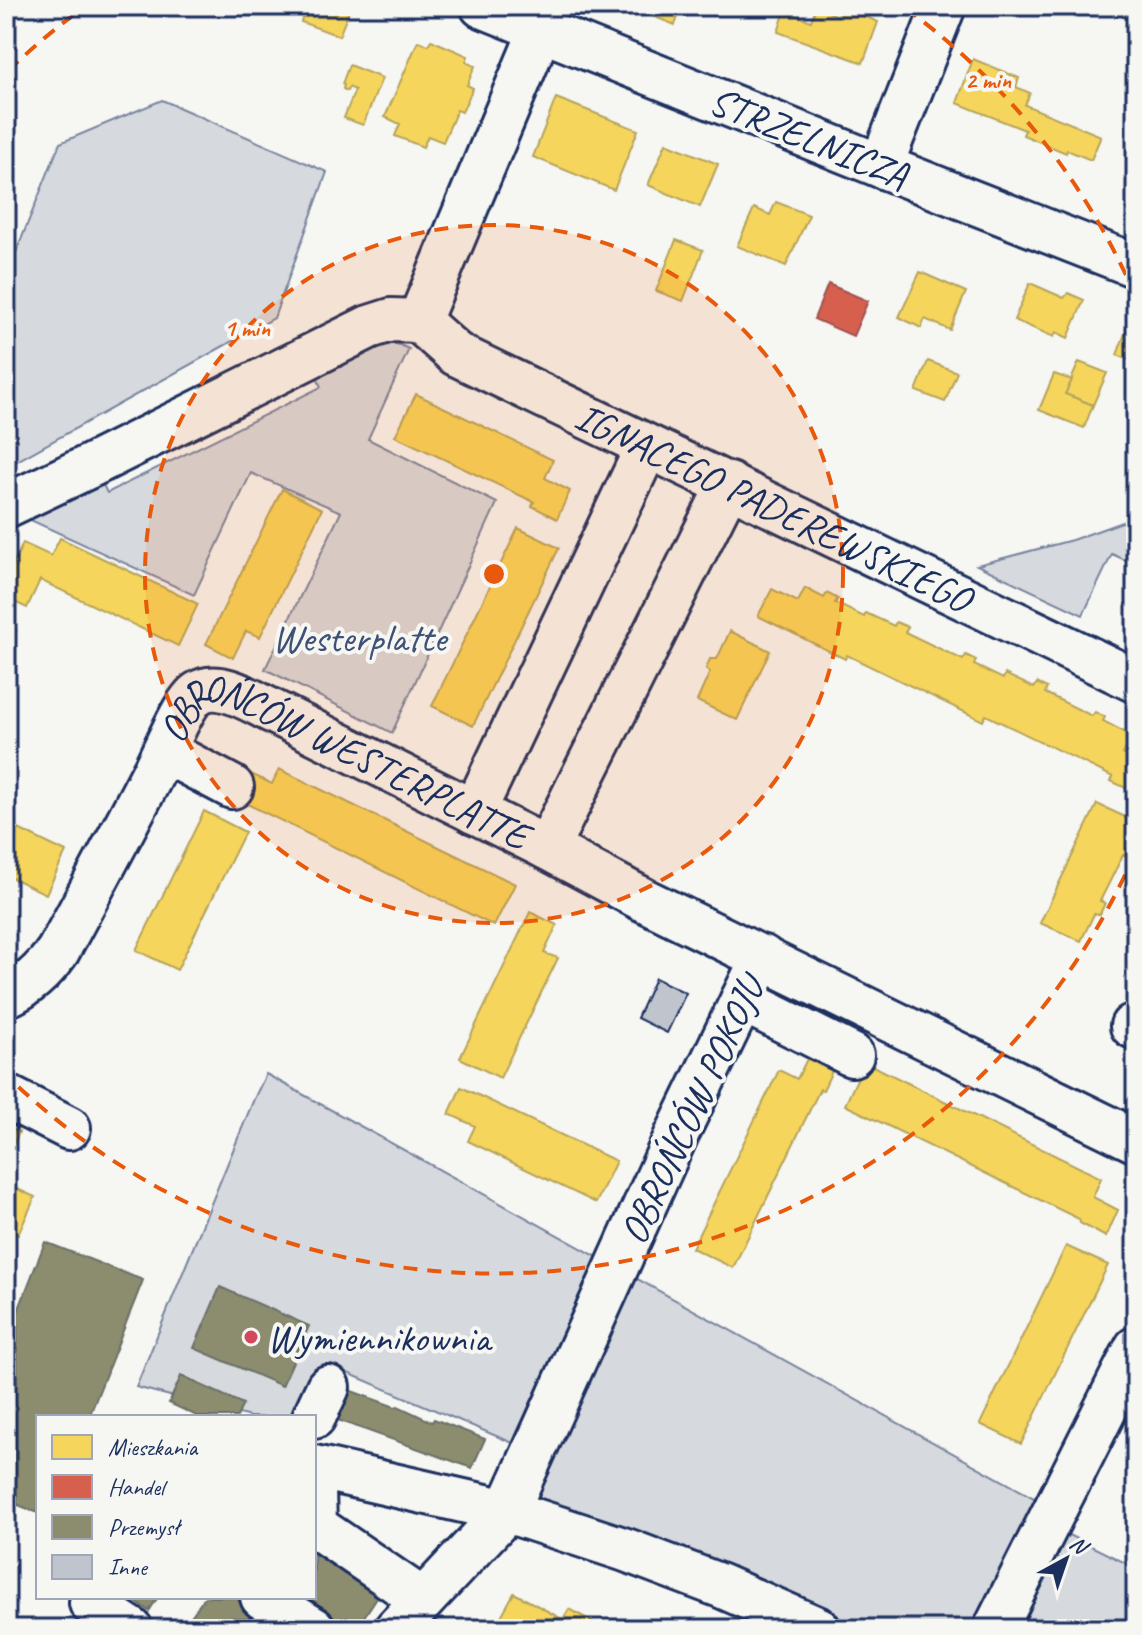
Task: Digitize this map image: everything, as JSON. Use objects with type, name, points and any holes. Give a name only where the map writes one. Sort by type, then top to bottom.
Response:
[{"type":"street","name":"STRZELNICZA","points":[[482,6],[1136,266]]},
{"type":"street","points":[[881,166],[944,6]]},
{"type":"street","points":[[6,506],[369,327],[391,320],[419,321],[541,29]]},
{"type":"street","name":"IGNACEGO PADEREWSKIEGO","points":[[419,321],[456,354],[1136,681]]},
{"type":"street","points":[[474,812],[647,447]]},
{"type":"street","name":"OBROŃCÓW WESTERPLATTE","points":[[547,848],[729,484]]},
{"type":"street","name":"OBROŃCÓW WESTERPLATTE","points":[[6,996],[33,979],[58,951],[186,707],[199,693],[215,687],[236,694],[763,957]]},
{"type":"street","points":[[164,751],[232,787]]},
{"type":"street","name":"OBROŃCÓW POKOJU","points":[[409,1614],[507,1511],[676,1136],[763,957],[1136,1141]]},
{"type":"street","points":[[742,1000],[852,1055]]},
{"type":"street","points":[[6,1096],[69,1128]]},
{"type":"street","points":[[995,1629],[1136,1348]]},
{"type":"street","points":[[316,1467],[507,1511],[626,1550],[721,1586],[819,1629]]},
{"type":"street","points":[[316,1527],[409,1614]]},
{"type":"street","points":[[265,1599],[314,1629]]},
{"type":"street","points":[[91,1603],[131,1629]]},
{"type":"green space","points":[[162,100],[327,172],[274,318],[6,467],[6,277],[60,143]]},
{"type":"green space","name":"Westerplatte","points":[[382,342],[409,349],[368,439],[497,503],[392,733],[265,669],[341,512],[251,473],[194,595],[26,518],[99,477],[107,493],[321,387],[314,371]]},
{"type":"green space","points":[[1136,517],[1136,565],[1112,554],[1083,615],[977,565],[1072,540]]},
{"type":"green space","points":[[266,1074],[1054,1509],[1048,1525],[1136,1568],[1136,1629],[819,1629],[507,1511],[534,1452],[336,1368],[315,1415],[242,1415],[136,1387]]},
{"type":"building: Mieszkania","points":[[6,6],[11,6],[17,13],[6,22]]},
{"type":"building: Mieszkania","points":[[307,6],[351,6],[339,36],[301,22]]},
{"type":"building: Mieszkania","points":[[613,6],[682,6],[675,25],[640,11],[638,16]]},
{"type":"building: Mieszkania","points":[[841,6],[878,22],[863,63],[778,32],[785,11],[811,21],[816,7],[838,16]]},
{"type":"building: Mieszkania","points":[[431,40],[468,56],[466,62],[475,66],[467,85],[473,88],[462,112],[457,110],[443,142],[428,136],[423,147],[395,136],[400,124],[385,117],[418,41],[428,45]]},
{"type":"building: Mieszkania","points":[[973,59],[1019,78],[1016,87],[1030,93],[1025,105],[1101,136],[1091,160],[1023,135],[1025,130],[957,103]]},
{"type":"building: Mieszkania","points":[[349,65],[382,78],[363,125],[344,118],[355,90],[349,87],[347,91],[343,89]]},
{"type":"building: Mieszkania","points":[[556,98],[638,130],[614,190],[533,157]]},
{"type":"building: Mieszkania","points":[[666,143],[718,164],[700,207],[648,185]]},
{"type":"building: Mieszkania","points":[[776,202],[809,215],[786,266],[737,246],[754,208],[770,215]]},
{"type":"building: Mieszkania","points":[[676,240],[703,250],[683,301],[656,291]]},
{"type":"building: Mieszkania","points":[[920,272],[966,292],[950,330],[925,319],[921,328],[899,317]]},
{"type":"building: Mieszkania","points":[[1030,283],[1064,298],[1068,293],[1084,300],[1068,338],[1056,332],[1054,337],[1014,320]]},
{"type":"building: Mieszkania","points":[[1129,323],[1136,326],[1136,363],[1117,355]]},
{"type":"building: Mieszkania","points":[[928,361],[957,372],[945,402],[916,391]]},
{"type":"building: Mieszkania","points":[[1079,362],[1107,373],[1093,405],[1065,394]]},
{"type":"building: Mieszkania","points":[[1054,374],[1072,380],[1065,394],[1093,405],[1084,428],[1039,410]]},
{"type":"building: Mieszkania","points":[[416,394],[553,460],[545,478],[570,491],[557,519],[532,506],[534,502],[395,436]]},
{"type":"building: Mieszkania","points":[[282,489],[322,509],[260,637],[246,631],[233,658],[206,644]]},
{"type":"building: Mieszkania","points":[[518,528],[559,548],[473,726],[432,706]]},
{"type":"building: Mieszkania","points":[[60,538],[198,604],[178,646],[40,580],[27,608],[6,598],[6,580],[23,543],[51,556]]},
{"type":"building: Mieszkania","points":[[805,588],[824,598],[827,593],[838,599],[835,603],[864,617],[866,613],[894,626],[896,622],[908,627],[905,632],[963,660],[966,655],[976,660],[974,665],[1003,679],[1005,674],[1034,688],[1037,683],[1047,688],[1045,693],[1092,716],[1095,712],[1105,717],[1103,721],[1132,736],[1123,754],[1136,761],[1136,793],[1111,781],[1113,777],[986,715],[983,721],[758,616],[772,589],[798,602]]},
{"type":"building: Mieszkania","points":[[6,626],[16,631],[6,653]]},
{"type":"building: Mieszkania","points":[[730,631],[770,651],[737,720],[697,701],[710,672],[706,669],[710,659],[717,659]]},
{"type":"building: Mieszkania","points":[[279,769],[515,884],[494,926],[233,797],[245,771],[272,784]]},
{"type":"building: Mieszkania","points":[[1097,804],[1136,822],[1136,827],[1129,842],[1133,844],[1129,855],[1123,855],[1100,901],[1105,903],[1100,914],[1094,914],[1081,941],[1040,923]]},
{"type":"building: Mieszkania","points":[[204,811],[245,832],[177,970],[136,950]]},
{"type":"building: Mieszkania","points":[[6,823],[66,852],[46,894],[6,875]]},
{"type":"building: Mieszkania","points":[[530,912],[557,925],[544,953],[558,958],[500,1078],[460,1058]]},
{"type":"building: Mieszkania","points":[[810,1053],[835,1065],[823,1090],[820,1089],[733,1268],[692,1248],[779,1070],[797,1079]]},
{"type":"building: Mieszkania","points":[[865,1062],[1101,1178],[1093,1197],[1118,1210],[1106,1237],[1080,1223],[1079,1219],[845,1105]]},
{"type":"building: Mieszkania","points":[[461,1087],[616,1161],[596,1203],[468,1141],[475,1126],[449,1114]]},
{"type":"building: Mieszkania","points":[[6,1127],[19,1132],[6,1162]]},
{"type":"building: Mieszkania","points":[[6,1184],[35,1197],[18,1235],[6,1230]]},
{"type":"building: Mieszkania","points":[[1066,1246],[1108,1265],[1021,1444],[980,1424]]},
{"type":"building: Mieszkania","points":[[514,1593],[562,1619],[557,1629],[494,1629]]},
{"type":"building: Mieszkania","points":[[569,1609],[606,1629],[557,1629]]},
{"type":"building: Handel","points":[[828,284],[868,301],[853,336],[814,319]]},
{"type":"building: Przemysł","points":[[45,1242],[143,1280],[90,1415],[36,1415],[36,1512],[6,1500],[6,1342]]},
{"type":"building: Przemysł","name":"Wymiennikownia","points":[[220,1287],[309,1326],[282,1386],[194,1348]]},
{"type":"building: Przemysł","points":[[181,1376],[243,1404],[238,1415],[195,1415],[169,1403]]},
{"type":"building: Przemysł","points":[[346,1389],[485,1439],[472,1468],[332,1418]]},
{"type":"building: Przemysł","points":[[316,1543],[383,1588],[356,1629],[344,1629],[299,1599],[316,1599]]},
{"type":"building: Przemysł","points":[[132,1599],[157,1599],[149,1611]]},
{"type":"building: Przemysł","points":[[204,1599],[237,1599],[281,1629],[182,1629]]},
{"type":"building: Inne","points":[[655,978],[686,993],[667,1033],[637,1018]]},
{"type":"place","name":"Wymiennikownia","points":[[251,1337]]}]
